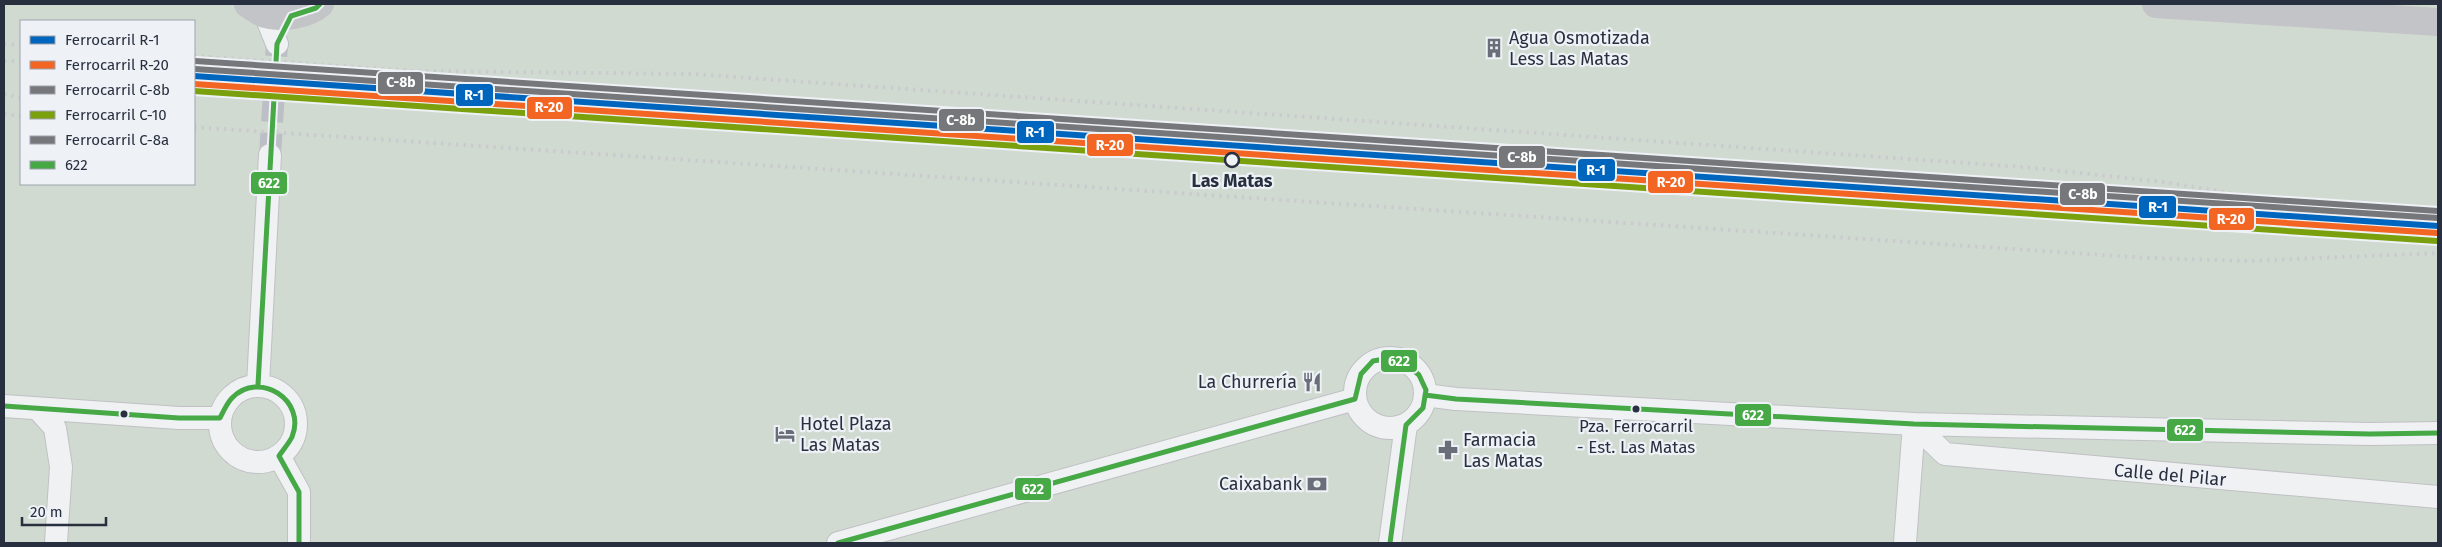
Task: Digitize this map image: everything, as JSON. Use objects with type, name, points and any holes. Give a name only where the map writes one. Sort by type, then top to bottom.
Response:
[{"type":"street","points":[[268,11],[316,8],[320,4]]},
{"type":"street","points":[[2156,4],[2438,22]]},
{"type":"street","points":[[258,385],[270,155]]},
{"type":"street","points":[[1395,358],[1407,362],[1417,371],[1423,382],[1425,395],[1419,412],[1406,425],[1388,428],[1378,426],[1363,416],[1355,399],[1358,380],[1370,364],[1382,359],[1395,358]]},
{"type":"street","points":[[258,385],[274,389],[287,399],[294,413],[296,429],[290,444],[279,456],[265,461],[251,462],[237,456],[227,446],[221,433],[220,418],[224,405],[233,395],[245,388],[258,385]]},
{"type":"street","points":[[1425,395],[1456,399],[1914,424],[2360,434],[2438,433]]},
{"type":"street","points":[[838,543],[1355,399]]},
{"type":"street","points":[[4,406],[179,418],[220,418]]},
{"type":"street","points":[[38,409],[55,428],[61,467]]},
{"type":"street","points":[[56,543],[61,467],[72,429],[89,413]]},
{"type":"street","points":[[1905,543],[1914,424]]},
{"type":"street","name":"Calle del Pilar","points":[[1914,424],[1945,454],[2438,497]]},
{"type":"street","points":[[1390,543],[1406,425]]},
{"type":"street","points":[[279,456],[299,492],[299,543]]},
{"type":"shaded area","points":[[4,4],[2438,4],[2438,543],[4,543]]},
{"type":"tunnel","points":[[270,155],[277,44]]},
{"type":"railway","points":[[4,44],[20,45]]},
{"type":"railway","points":[[195,56],[414,71],[692,74],[2023,167],[2164,182],[2374,217],[2438,225]]},
{"type":"railway","points":[[4,61],[20,61]]},
{"type":"railway","points":[[4,94],[20,98]]},
{"type":"railway","points":[[4,114],[20,116]]},
{"type":"railway","points":[[195,127],[2148,258],[2248,261],[2438,253]]},
{"type":"rail line","name":"C-8a","points":[[195,61],[2438,211]]},
{"type":"rail line","name":"C-8b","points":[[195,69],[2438,218]]},
{"type":"rail line","name":"R-1","points":[[195,76],[2438,226]]},
{"type":"rail line","name":"R-20","points":[[195,84],[2437,233]]},
{"type":"rail line","name":"C-10","points":[[195,91],[2437,241]]},
{"type":"transit line","name":"622","points":[[258,385],[277,44],[291,16],[316,8],[320,4]]},
{"type":"transit line","name":"622","points":[[838,543],[1355,399],[1361,374],[1373,361],[1390,358],[1406,364],[1419,375],[1426,390],[1423,408],[1406,425],[1390,543]]},
{"type":"transit line","name":"622","points":[[4,406],[179,418],[220,418],[230,400],[243,390],[255,387],[267,388],[278,393],[287,401],[293,411],[295,424],[292,437],[279,456],[299,492],[299,543]]},
{"type":"transit line","name":"622","points":[[1425,395],[1456,399],[1914,424],[2370,434],[2438,433]]},
{"type":"place","name":"Agua Osmotizada Less Las Matas","points":[[1494,48]]},
{"type":"place","name":"Las Matas","points":[[1232,160]]},
{"type":"place","name":"La Churrería","points":[[1312,382]]},
{"type":"place","name":"Pza. Ferrocarril - Est. Las Matas","points":[[1636,409]]},
{"type":"place","name":"Hotel Plaza Las Matas","points":[[785,434]]},
{"type":"place","name":"Farmacia Las Matas","points":[[1448,450]]},
{"type":"place","name":"Caixabank","points":[[1317,484]]}]
